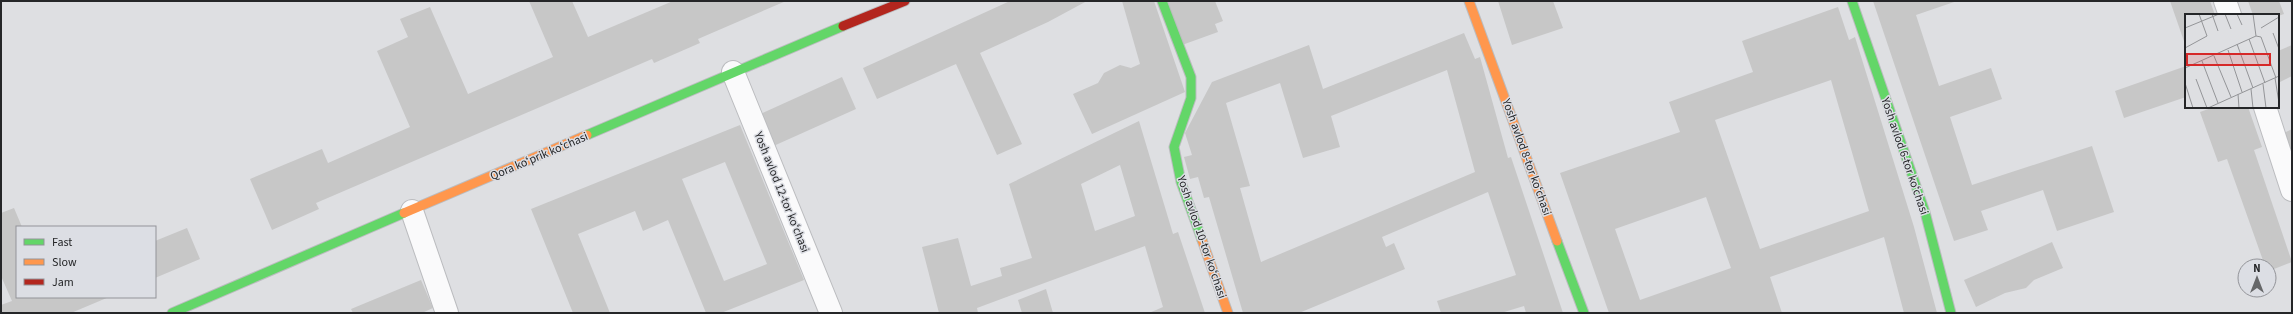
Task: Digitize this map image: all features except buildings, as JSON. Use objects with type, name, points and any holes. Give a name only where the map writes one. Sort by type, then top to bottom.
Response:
[{"type":"street","name":"Qora koʻprik koʻchasi","points":[[172,313],[733,72],[905,1]]},
{"type":"street","name":"Yosh avlod 10-tor koʻchasi","points":[[1162,1],[1191,77],[1191,98],[1174,147],[1181,182],[1228,313]]},
{"type":"street","name":"Yosh avlod 8-tor koʻchasi","points":[[1469,1],[1584,313]]},
{"type":"street","name":"Yosh avlod 6-tor koʻchasi","points":[[1852,1],[1925,212],[1951,313]]},
{"type":"street","points":[[2225,1],[2230,14]]},
{"type":"street","name":"Yosh avlod 12-tor koʻchasi","points":[[733,72],[831,313]]},
{"type":"street","points":[[2265,108],[2292,190]]},
{"type":"street","points":[[412,211],[447,313]]},
{"type":"traffic: fast","points":[[1162,1],[1191,77],[1191,98],[1174,147],[1181,182],[1202,240]]},
{"type":"traffic: fast","points":[[1852,1],[1925,212],[1951,313]]},
{"type":"traffic: fast","points":[[587,135],[843,26]]},
{"type":"traffic: fast","points":[[172,313],[404,213]]},
{"type":"traffic: fast","points":[[1557,241],[1584,313]]},
{"type":"traffic: slow","points":[[1469,1],[1557,241]]},
{"type":"traffic: slow","points":[[404,213],[587,135]]},
{"type":"traffic: slow","points":[[1202,240],[1228,313]]},
{"type":"traffic: jam","points":[[843,26],[905,1]]}]
